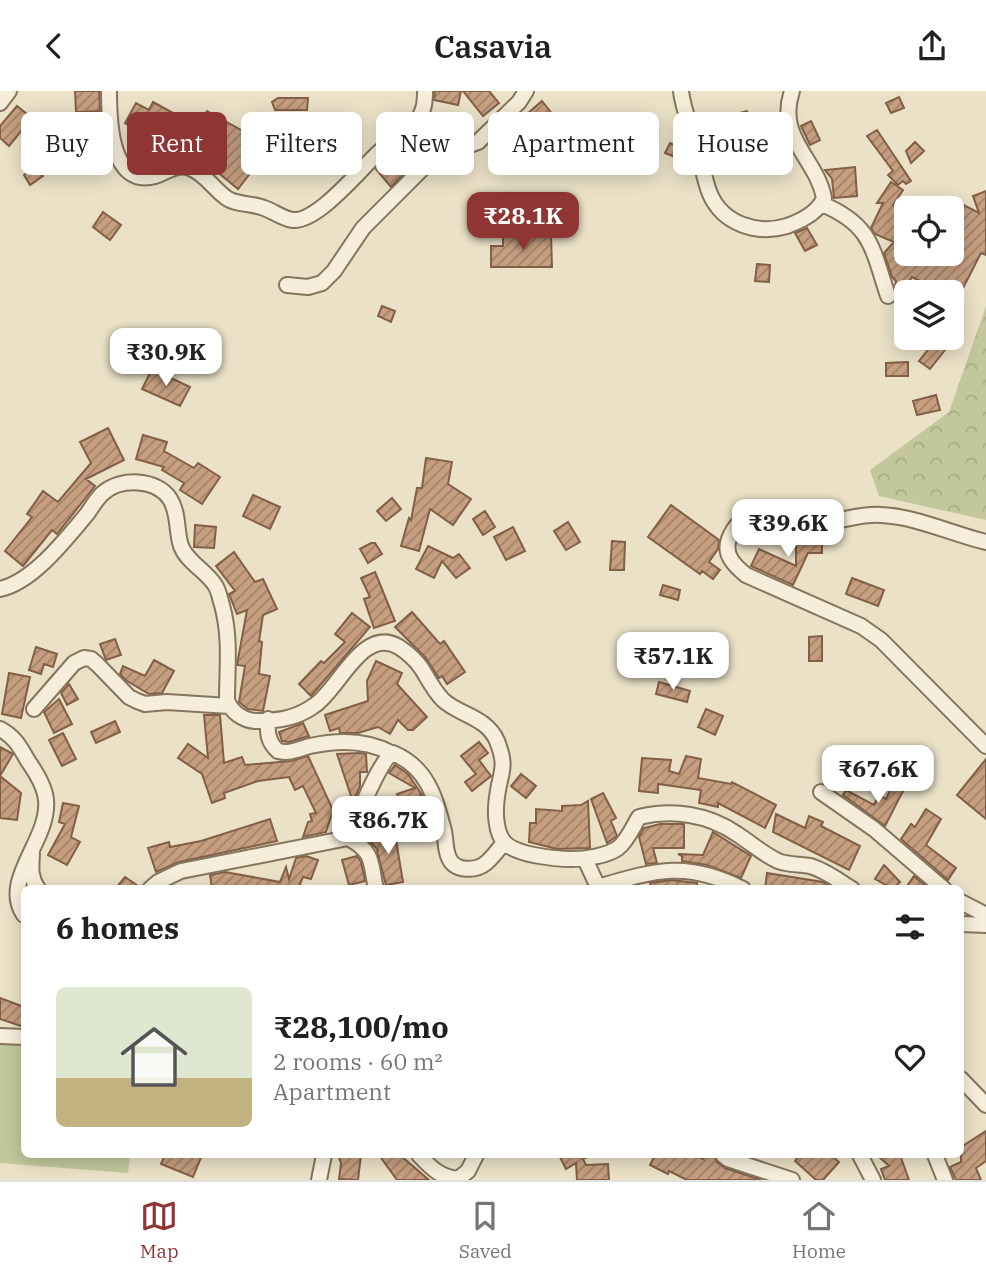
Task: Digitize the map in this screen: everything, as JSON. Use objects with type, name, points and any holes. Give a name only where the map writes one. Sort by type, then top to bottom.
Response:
[{"type":"street","points":[[0,103],[9,91]]},
{"type":"street","points":[[109,91],[114,146],[120,163],[131,173],[144,177],[156,176],[180,167],[190,168],[209,180],[230,200],[263,207],[294,220],[303,219],[335,197],[376,155],[410,128],[425,107],[425,91]]},
{"type":"street","points":[[287,285],[308,287],[322,283],[334,271],[363,228],[426,165],[439,156],[478,142],[519,102],[526,91]]},
{"type":"street","points":[[681,91],[682,106],[694,136],[711,197],[731,219],[752,229],[777,229],[803,220],[822,204],[824,193],[796,142],[788,120],[788,103],[792,91]]},
{"type":"street","points":[[822,204],[849,217],[860,227],[873,250],[888,296]]},
{"type":"street","points":[[0,589],[9,587],[36,568],[63,543],[103,492],[120,484],[139,482],[155,487],[170,500],[175,510],[181,546],[188,558],[217,587],[229,637],[229,706]]},
{"type":"street","points":[[986,542],[900,517],[864,515],[824,522],[758,513],[746,517],[728,542],[733,565],[746,575],[851,621],[881,640],[986,746]]},
{"type":"street","points":[[34,709],[74,663],[84,658],[91,659],[129,697],[137,701],[229,706],[240,716],[253,721],[282,721],[317,705],[365,650],[381,642],[393,644],[417,662],[442,699],[486,726],[496,740],[504,767],[497,794],[496,823],[504,842],[517,850],[541,856],[585,859],[617,848],[639,817],[657,813],[679,813],[718,823],[735,832],[765,855],[782,863],[822,870],[846,885]]},
{"type":"street","points":[[268,719],[270,741],[278,751],[292,752],[319,744],[365,743],[411,761],[424,776],[444,833],[449,859],[455,866],[464,870],[485,865],[504,842]]},
{"type":"street","points":[[0,729],[21,746],[35,770],[46,799],[45,812],[14,885],[17,905],[21,911]]},
{"type":"street","points":[[348,838],[380,770],[391,753]]},
{"type":"street","points":[[821,792],[874,829],[939,885]]},
{"type":"street","points":[[155,885],[181,871],[348,838],[359,843],[370,855],[375,885]]},
{"type":"street","points":[[33,844],[31,873],[36,885]]},
{"type":"street","points":[[585,859],[597,885]]},
{"type":"street","points":[[605,885],[652,872],[678,869],[699,873],[732,885]]},
{"type":"street","points":[[699,873],[710,885]]},
{"type":"street","points":[[964,904],[986,915]]},
{"type":"street","points":[[964,924],[986,925]]},
{"type":"street","points":[[0,1036],[21,1037]]},
{"type":"street","points":[[964,1082],[986,1105]]},
{"type":"street","points":[[319,1180],[323,1158]]},
{"type":"street","points":[[422,1158],[446,1178],[458,1179],[468,1171],[474,1158]]},
{"type":"street","points":[[727,1158],[792,1180]]},
{"type":"street","points":[[862,1158],[873,1180]]},
{"type":"street","points":[[936,1158],[945,1180]]},
{"type":"green space","points":[[986,306],[986,520],[879,496],[870,470],[949,412]]},
{"type":"green space","points":[[0,1043],[21,1045],[21,1158],[130,1158],[128,1173],[0,1163]]},
{"type":"building","points":[[75,91],[99,91],[100,111],[76,112]]},
{"type":"building","points":[[435,91],[461,91],[458,105],[434,100]]},
{"type":"building","points":[[463,91],[489,91],[499,103],[483,116]]},
{"type":"building","points":[[899,97],[904,108],[891,113],[886,103]]},
{"type":"building","points":[[278,98],[308,98],[307,110],[275,110],[272,102]]},
{"type":"building","points":[[542,101],[551,112],[529,112]]},
{"type":"building","points":[[153,102],[171,112],[131,112],[136,103],[149,110]]},
{"type":"building","points":[[17,106],[24,112],[21,112],[21,131],[9,146],[0,138],[0,126]]},
{"type":"building","points":[[811,121],[820,140],[810,145],[801,126]]},
{"type":"building","points":[[227,122],[241,130],[241,175],[249,175],[238,189],[221,175],[227,175]]},
{"type":"building","points":[[877,130],[911,181],[906,184],[903,181],[898,185],[888,175],[893,171],[867,136]]},
{"type":"building","points":[[915,142],[924,151],[911,163],[906,151]]},
{"type":"building","points":[[670,143],[673,144],[673,156],[665,153]]},
{"type":"building","points":[[855,167],[857,196],[834,198],[832,179],[825,170]]},
{"type":"building","points":[[24,175],[42,175],[43,176],[30,185]]},
{"type":"building","points":[[381,175],[402,175],[391,187]]},
{"type":"building","points":[[891,182],[903,190],[899,196],[894,196],[894,242],[875,234],[871,228],[883,203],[877,203]]},
{"type":"building","points":[[986,191],[986,255],[981,253],[964,286],[964,280],[918,280],[912,277],[910,280],[895,280],[884,253],[894,242],[894,266],[964,266],[964,205],[979,213],[973,196]]},
{"type":"building","points":[[103,212],[121,225],[110,240],[93,227]]},
{"type":"building","points":[[807,228],[817,245],[805,251],[795,233]]},
{"type":"building","points":[[551,234],[552,267],[491,267],[491,246],[503,246],[503,237]]},
{"type":"building","points":[[757,264],[770,265],[769,282],[755,281]]},
{"type":"building","points":[[382,306],[395,311],[391,322],[378,316]]},
{"type":"building","points":[[928,350],[945,350],[930,369],[919,361]]},
{"type":"building","points":[[908,362],[908,376],[886,376],[886,363]]},
{"type":"building","points":[[152,369],[190,387],[180,406],[142,389]]},
{"type":"building","points":[[936,395],[940,410],[917,415],[913,401]]},
{"type":"building","points":[[108,428],[124,460],[86,479],[95,486],[57,534],[52,530],[23,566],[5,551],[32,517],[27,514],[43,491],[58,502],[91,463],[80,442]]},
{"type":"building","points":[[143,435],[167,442],[164,451],[194,468],[198,463],[220,477],[202,504],[180,490],[184,483],[162,470],[164,467],[136,459]]},
{"type":"building","points":[[426,458],[452,462],[448,484],[471,499],[453,525],[430,509],[419,551],[401,546],[409,518],[411,520],[417,488],[422,488]]},
{"type":"building","points":[[253,495],[280,507],[270,529],[243,516]]},
{"type":"building","points":[[392,498],[401,509],[386,521],[377,511]]},
{"type":"building","points":[[671,505],[719,540],[718,549],[709,562],[720,570],[713,579],[702,571],[700,574],[648,537]]},
{"type":"building","points":[[485,511],[495,527],[483,535],[473,519]]},
{"type":"building","points":[[568,522],[580,542],[566,550],[554,531]]},
{"type":"building","points":[[195,525],[216,527],[214,548],[194,547]]},
{"type":"building","points":[[513,527],[525,551],[506,560],[494,537]]},
{"type":"building","points":[[796,536],[822,536],[822,553],[808,553],[793,585],[751,566],[759,549],[796,566]]},
{"type":"building","points":[[612,541],[625,542],[624,570],[610,570]]},
{"type":"building","points":[[375,543],[382,554],[368,563],[360,549]]},
{"type":"building","points":[[428,546],[453,558],[459,554],[470,568],[456,578],[442,561],[434,578],[416,569]]},
{"type":"building","points":[[234,552],[255,582],[263,579],[277,609],[263,615],[259,641],[262,642],[259,674],[270,676],[263,711],[248,709],[239,702],[245,666],[237,665],[247,610],[237,614],[229,594],[235,591],[216,566]]},
{"type":"building","points":[[375,572],[395,621],[374,628],[364,599],[370,597],[361,578]]},
{"type":"building","points":[[852,578],[884,590],[878,606],[846,594]]},
{"type":"building","points":[[663,585],[680,590],[678,600],[660,595]]},
{"type":"building","points":[[412,612],[440,644],[444,641],[465,672],[447,684],[395,627]]},
{"type":"building","points":[[352,613],[370,627],[311,696],[299,684],[321,661],[324,663],[345,642],[335,634]]},
{"type":"building","points":[[822,636],[822,661],[809,661],[809,637]]},
{"type":"building","points":[[115,639],[121,655],[106,660],[100,644]]},
{"type":"building","points":[[36,647],[57,654],[53,667],[44,664],[41,674],[29,670]]},
{"type":"building","points":[[154,660],[174,671],[162,693],[149,694],[120,674],[123,666],[145,676]]},
{"type":"building","points":[[376,661],[402,673],[397,684],[427,717],[413,730],[408,730],[398,720],[390,734],[378,727],[358,733],[340,733],[339,728],[330,731],[325,715],[368,701],[367,681]]},
{"type":"building","points":[[9,673],[30,677],[21,718],[2,714]]},
{"type":"building","points":[[659,682],[690,691],[687,702],[656,694]]},
{"type":"building","points":[[69,684],[78,699],[67,705],[61,693]]},
{"type":"building","points":[[59,699],[72,724],[54,733],[44,712]]},
{"type":"building","points":[[706,709],[723,716],[715,735],[698,727]]},
{"type":"building","points":[[204,715],[220,715],[224,763],[242,757],[245,765],[291,761],[308,756],[333,810],[326,832],[303,837],[308,822],[312,821],[310,814],[316,813],[303,786],[295,790],[289,777],[258,781],[224,793],[225,798],[212,803],[202,774],[178,758],[188,744],[208,758]]},
{"type":"building","points":[[115,721],[120,732],[96,743],[91,732]]},
{"type":"building","points":[[303,723],[309,736],[289,742],[282,741],[279,732]]},
{"type":"building","points":[[63,733],[76,759],[62,766],[49,740]]},
{"type":"building","points":[[479,742],[488,753],[479,760],[491,776],[472,791],[465,782],[476,774],[461,756]]},
{"type":"building","points":[[0,747],[13,754],[0,776]]},
{"type":"building","points":[[337,754],[366,754],[367,772],[360,772],[360,786],[353,802]]},
{"type":"building","points":[[686,756],[701,759],[698,778],[731,784],[732,782],[776,805],[765,828],[718,803],[718,807],[699,803],[701,790],[658,784],[658,793],[639,791],[642,758],[671,760],[669,771],[679,774]]},
{"type":"building","points":[[986,759],[986,819],[957,795]]},
{"type":"building","points":[[395,765],[408,774],[422,795],[405,807],[397,794],[415,788],[389,773]]},
{"type":"building","points":[[521,774],[536,786],[526,798],[511,786]]},
{"type":"building","points":[[0,776],[21,793],[17,820],[0,818]]},
{"type":"building","points":[[892,786],[903,791],[885,826],[843,795],[846,790],[874,805],[879,795],[886,799]]},
{"type":"building","points":[[603,793],[616,818],[611,821],[617,836],[607,843],[591,799]]},
{"type":"building","points":[[588,801],[590,848],[557,849],[529,842],[530,823],[536,823],[536,809],[562,811],[562,806],[581,805]]},
{"type":"building","points":[[63,803],[79,806],[71,837],[80,842],[67,865],[48,855],[65,824],[59,822]]},
{"type":"building","points":[[926,809],[941,819],[926,845],[956,868],[948,880],[901,839],[911,824],[915,827]]},
{"type":"building","points":[[374,811],[385,823],[361,832],[368,817]]},
{"type":"building","points":[[776,814],[805,828],[809,816],[823,822],[821,826],[860,846],[849,870],[773,832]]},
{"type":"building","points":[[270,819],[277,841],[179,862],[156,872],[148,848],[169,842],[170,847],[201,841]]},
{"type":"building","points":[[660,824],[684,824],[684,848],[653,848],[657,863],[646,864],[639,837],[644,828]]},
{"type":"building","points":[[406,831],[396,840],[403,882],[386,885],[378,850],[365,836]]},
{"type":"building","points":[[713,832],[751,856],[741,878],[707,865],[682,861],[682,856],[678,854],[703,855]]},
{"type":"building","points":[[306,856],[318,860],[311,879],[303,877],[300,885],[211,885],[210,875],[225,872],[280,882],[286,867],[289,879],[296,858]]},
{"type":"building","points":[[357,856],[365,881],[349,885],[342,860]]},
{"type":"building","points":[[884,865],[900,882],[897,885],[886,885],[875,879]]},
{"type":"building","points":[[767,873],[829,885],[766,885]]},
{"type":"building","points":[[914,876],[924,885],[908,885]]},
{"type":"building","points":[[125,877],[137,885],[118,885]]},
{"type":"building","points":[[671,880],[697,885],[651,885],[650,883]]},
{"type":"building","points":[[0,998],[21,1006],[21,1026],[0,1019]]},
{"type":"building","points":[[986,1131],[986,1161],[976,1168],[981,1180],[956,1180],[950,1167],[964,1158],[964,1145]]},
{"type":"building","points":[[164,1158],[201,1158],[193,1177],[161,1164]]},
{"type":"building","points":[[339,1158],[361,1158],[358,1180],[339,1179]]},
{"type":"building","points":[[381,1158],[403,1158],[429,1180],[397,1180]]},
{"type":"building","points":[[560,1158],[585,1158],[583,1159],[586,1165],[608,1164],[609,1180],[577,1180],[576,1163],[566,1169]]},
{"type":"building","points":[[654,1158],[715,1158],[725,1168],[761,1180],[687,1180],[650,1165]]},
{"type":"building","points":[[798,1158],[834,1158],[839,1162],[823,1180],[816,1180],[795,1161]]},
{"type":"building","points":[[880,1158],[901,1158],[909,1180],[885,1180],[881,1169],[889,1166]]}]
